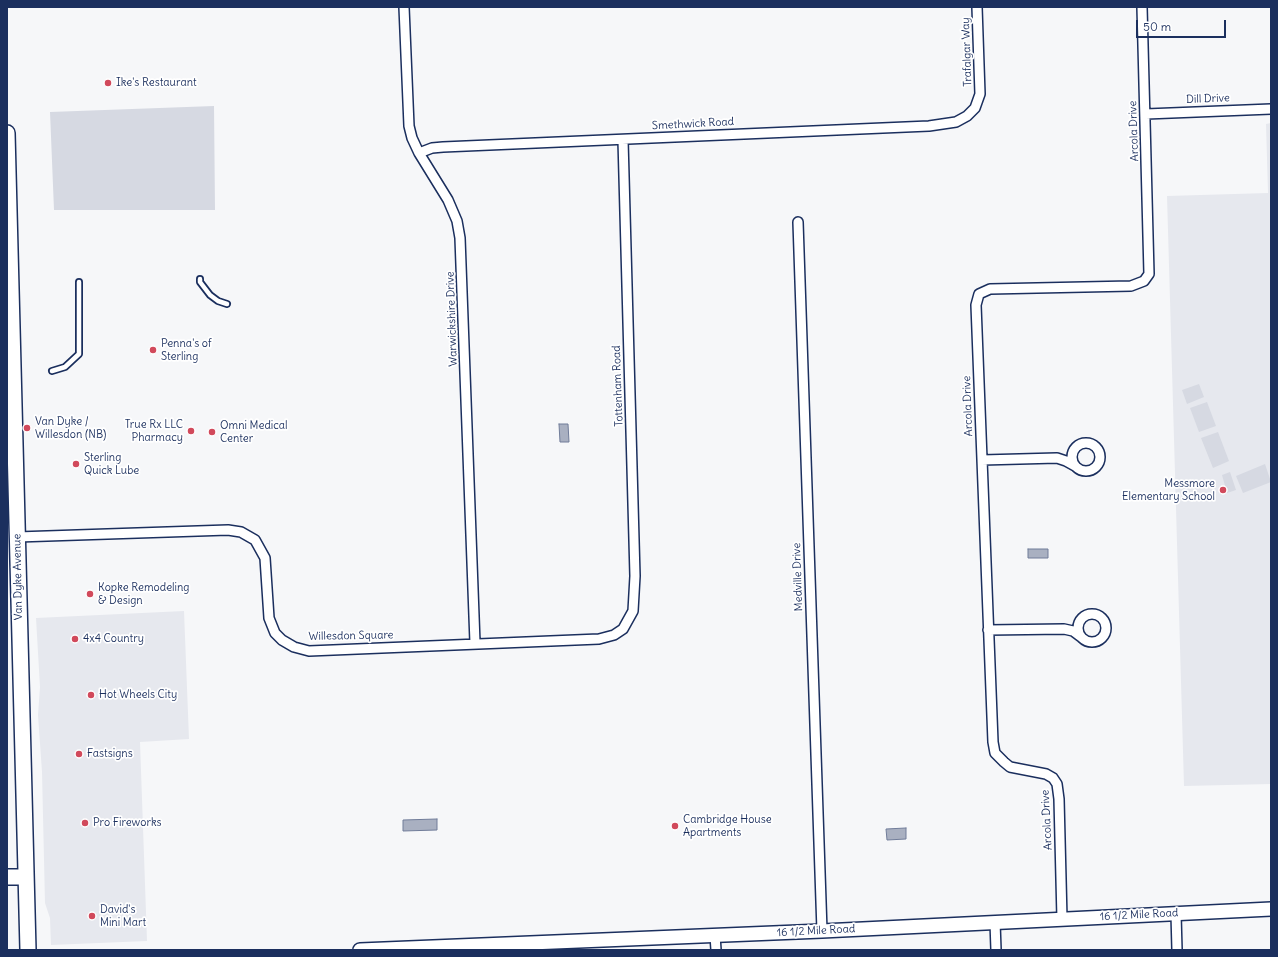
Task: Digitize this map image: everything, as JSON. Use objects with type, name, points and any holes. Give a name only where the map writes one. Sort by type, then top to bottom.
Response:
[{"type":"main road","name":"Van Dyke Avenue","points":[[7,133],[10,330],[28,950]]},
{"type":"main road","points":[[7,877],[26,877]]},
{"type":"street","name":"Warwickshire Drive","points":[[404,7],[409,126],[419,153],[448,200],[457,221],[460,238],[475,643]]},
{"type":"street","name":"Trafalgar Way","points":[[967,116],[975,108],[980,94],[977,7]]},
{"type":"street","name":"Arcola Drive","points":[[1062,919],[1059,799],[1057,784],[1053,778],[1046,774],[1010,766],[999,758],[995,753],[991,724],[977,299],[980,294],[990,288],[1131,286],[1140,284],[1147,278],[1150,270],[1142,7]]},
{"type":"street","name":"Dill Drive","points":[[1146,114],[1271,109]]},
{"type":"street","name":"Smethwick Road","points":[[419,153],[443,146],[622,140],[940,125],[956,122],[967,116]]},
{"type":"street","name":"Tottenham Road","points":[[622,140],[635,576],[633,610],[623,629]]},
{"type":"street","name":"Medville Drive","points":[[798,222],[822,931]]},
{"type":"street","points":[[982,460],[1057,458],[1066,460],[1079,469],[1088,471],[1096,466],[1100,458],[1098,449],[1090,444],[1082,444],[1057,458]]},
{"type":"street","points":[[1074,449],[1072,458],[1075,466]]},
{"type":"street","name":"Willesdon Square","points":[[17,537],[228,530],[249,535],[261,548],[266,564],[270,622],[275,633],[282,640],[294,647],[309,650],[599,639],[614,635],[623,629]]},
{"type":"street","points":[[988,630],[1064,628],[1073,631],[1088,642],[1098,640],[1105,634],[1106,629],[1104,620],[1096,614],[1087,614],[1080,620],[1064,628]]},
{"type":"street","points":[[1080,620],[1078,628],[1081,637]]},
{"type":"street","name":"16 1/2 Mile Road","points":[[360,950],[546,946],[715,935],[1271,909]]},
{"type":"street","points":[[1176,914],[1178,950]]},
{"type":"street","points":[[995,922],[996,950]]},
{"type":"street","points":[[715,935],[716,950]]},
{"type":"lane","points":[[200,279],[200,282],[210,295],[218,301],[227,304]]},
{"type":"lane","points":[[52,371],[65,367],[79,354],[79,282]]},
{"type":"shaded area","points":[[214,106],[215,210],[54,210],[50,112]]},
{"type":"shaded area","name":"Messmore Elementary School","points":[[1271,123],[1271,784],[1184,786],[1167,196],[1268,193],[1266,124]]},
{"type":"shaded area","points":[[1199,384],[1204,397],[1187,404],[1182,390]]},
{"type":"shaded area","points":[[1207,402],[1216,426],[1199,432],[1190,408]]},
{"type":"shaded area","points":[[1218,432],[1229,461],[1213,468],[1201,438]]},
{"type":"shaded area","points":[[1265,464],[1271,482],[1243,493],[1236,476]]},
{"type":"shaded area","points":[[1230,472],[1236,490],[1227,493],[1222,475]]},
{"type":"shaded area","points":[[184,611],[189,739],[140,742],[147,941],[51,945],[50,918],[45,903],[42,772],[38,715],[40,687],[36,618]]},
{"type":"water","points":[[559,424],[568,424],[569,442],[560,442]]},
{"type":"water","points":[[1028,549],[1048,549],[1048,558],[1028,558]]},
{"type":"water","points":[[437,819],[437,830],[403,831],[403,820]]},
{"type":"water","points":[[906,828],[906,839],[887,840],[886,829]]},
{"type":"place","name":"Ike's Restaurant","points":[[108,83]]},
{"type":"place","name":"Penna's of Sterling","points":[[153,350]]},
{"type":"place","name":"Van Dyke / Willesdon (NB)","points":[[27,428]]},
{"type":"place","name":"True Rx LLC Pharmacy","points":[[191,431]]},
{"type":"place","name":"Omni Medical Center","points":[[212,432]]},
{"type":"place","name":"Sterling Quick Lube","points":[[76,464]]},
{"type":"place","name":"Messmore Elementary School","points":[[1223,490]]},
{"type":"place","name":"Kopke Remodeling & Design","points":[[90,594]]},
{"type":"place","name":"4x4 Country","points":[[75,639]]},
{"type":"place","name":"Hot Wheels City","points":[[91,695]]},
{"type":"place","name":"Fastsigns","points":[[79,754]]},
{"type":"place","name":"Pro Fireworks","points":[[85,823]]},
{"type":"place","name":"Cambridge House Apartments","points":[[675,826]]},
{"type":"place","name":"David's Mini Mart","points":[[92,916]]}]
